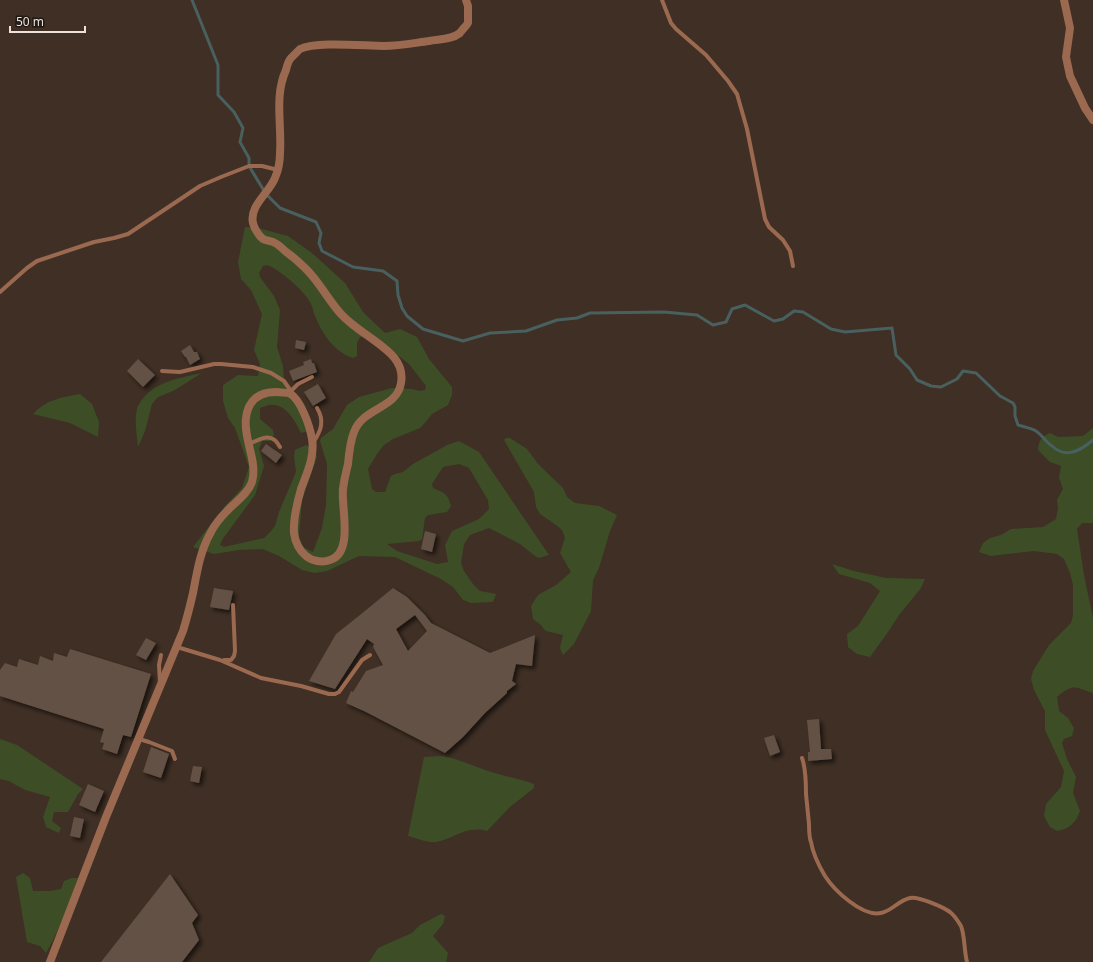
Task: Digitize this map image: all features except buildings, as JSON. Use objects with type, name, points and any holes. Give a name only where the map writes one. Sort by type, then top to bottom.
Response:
[{"type":"street","points":[[50,962],[106,817],[176,646],[188,613],[200,559],[205,545],[220,519],[247,491],[253,479],[252,463],[246,431],[246,418],[249,407],[254,399],[262,393],[275,392],[288,393],[296,400],[302,411],[313,443],[311,463],[300,493],[295,513],[294,535],[298,547],[304,554],[313,560],[326,562],[337,558],[344,546],[343,490],[353,435],[357,426],[363,419],[374,410],[396,398],[401,387],[402,379],[399,362],[392,354],[341,314],[305,268],[275,243],[263,239],[257,233],[252,222],[256,205],[266,194],[275,180],[278,170],[280,153],[279,93],[282,80],[291,57],[301,49],[318,45],[387,46],[449,38],[460,33],[468,23],[468,6],[466,0]]},
{"type":"street","points":[[1064,0],[1070,28],[1066,57],[1070,76],[1085,108],[1093,120]]},
{"type":"lane","points":[[662,0],[671,23],[676,30],[706,56],[728,81],[736,94],[747,129],[765,219],[769,227],[783,240],[790,251],[793,266]]},
{"type":"lane","points":[[0,292],[37,261],[94,242],[128,234],[200,186],[250,166],[262,166],[278,170]]},
{"type":"lane","points":[[162,371],[180,372],[214,364],[254,367],[271,373],[284,381],[296,400]]},
{"type":"lane","points":[[291,391],[298,384],[312,377]]},
{"type":"lane","points":[[313,443],[321,430],[320,414],[317,408]]},
{"type":"lane","points":[[249,444],[262,438],[271,438],[276,440],[280,447]]},
{"type":"lane","points":[[220,660],[231,660],[234,656],[233,605]]},
{"type":"lane","points":[[176,646],[220,660],[260,678],[301,686],[329,694],[339,692],[362,660],[370,655]]},
{"type":"lane","points":[[160,686],[159,665],[161,655]]},
{"type":"lane","points":[[138,739],[172,751],[175,759]]},
{"type":"lane","points":[[802,758],[806,781],[810,842],[819,866],[832,885],[840,894],[853,904],[874,914],[882,913],[900,902],[913,897],[920,898],[950,912],[957,919],[961,927],[964,952],[967,962]]},
{"type":"green space","points":[[245,227],[258,228],[288,236],[312,253],[345,283],[363,312],[385,333],[400,329],[417,337],[429,359],[452,387],[452,395],[448,405],[432,414],[420,428],[393,439],[384,445],[368,469],[372,489],[376,492],[385,492],[391,476],[403,472],[413,464],[447,445],[459,441],[479,452],[549,555],[539,558],[520,544],[489,528],[470,535],[464,544],[461,563],[464,571],[480,591],[496,594],[493,602],[471,603],[463,600],[453,587],[441,579],[395,557],[359,556],[327,571],[315,573],[302,570],[279,556],[263,549],[239,550],[214,554],[193,547],[225,506],[242,488],[249,467],[235,428],[228,418],[223,401],[223,385],[238,375],[258,376],[260,364],[254,350],[262,314],[251,290],[241,279],[238,262]],"holes":[[[267,265],[285,276],[304,293],[312,305],[314,314],[325,335],[334,347],[353,358],[357,356],[357,343],[360,337],[377,339],[409,364],[426,386],[425,390],[420,391],[392,388],[359,397],[347,405],[333,429],[321,438],[320,441],[327,464],[326,505],[322,528],[313,552],[303,547],[299,536],[302,500],[317,457],[315,450],[306,445],[295,450],[294,456],[296,472],[279,512],[275,526],[271,531],[264,538],[224,547],[220,545],[222,540],[255,495],[264,466],[259,449],[262,441],[270,441],[274,435],[273,430],[260,419],[260,408],[269,405],[280,407],[289,414],[301,433],[312,430],[310,418],[300,401],[284,381],[283,366],[277,347],[280,310],[274,296],[260,277],[259,273],[263,266]],[[459,464],[469,468],[488,500],[489,509],[479,519],[452,531],[445,545],[448,562],[437,564],[397,551],[387,544],[419,541],[422,539],[425,518],[428,515],[447,512],[451,506],[447,496],[443,492],[433,488],[432,484],[443,467]]]},
{"type":"green space","points":[[202,373],[173,391],[158,397],[152,404],[145,431],[138,447],[136,428],[137,408],[147,394],[168,381]]},
{"type":"green space","points":[[80,394],[92,404],[99,422],[98,437],[70,423],[33,414],[49,402],[66,396]]},
{"type":"green space","points":[[1093,428],[1093,523],[1082,523],[1077,529],[1084,575],[1093,618],[1093,693],[1078,688],[1071,688],[1057,697],[1059,711],[1068,718],[1074,728],[1072,736],[1064,739],[1062,743],[1067,759],[1076,777],[1073,793],[1080,811],[1072,825],[1057,831],[1050,827],[1044,816],[1046,804],[1061,787],[1064,771],[1045,730],[1045,711],[1034,690],[1031,679],[1033,671],[1049,645],[1071,623],[1073,615],[1073,585],[1070,573],[1064,559],[1057,554],[1034,551],[991,556],[979,552],[983,543],[990,538],[1001,535],[1011,529],[1043,527],[1056,519],[1058,508],[1057,500],[1063,489],[1059,478],[1061,466],[1050,462],[1038,450],[1040,441],[1044,436],[1050,433],[1058,437],[1083,436]]},
{"type":"green space","points":[[506,438],[510,438],[527,449],[538,464],[563,488],[567,497],[575,503],[599,506],[617,515],[610,531],[599,568],[593,580],[591,611],[574,644],[563,655],[560,648],[563,635],[546,631],[533,619],[531,606],[538,595],[556,585],[571,572],[560,553],[565,538],[562,530],[540,514],[536,507],[534,492],[504,440]]},
{"type":"green space","points":[[832,564],[854,571],[886,578],[925,579],[921,588],[899,615],[870,657],[857,654],[848,647],[847,634],[858,626],[880,591],[870,583],[839,574]]},
{"type":"green space","points":[[0,739],[17,745],[83,789],[78,794],[68,812],[54,812],[52,821],[61,828],[59,833],[46,827],[43,817],[50,797],[25,790],[9,781],[0,779]]},
{"type":"green space","points":[[443,756],[534,784],[534,788],[510,807],[487,831],[466,831],[436,842],[408,836],[424,757]]},
{"type":"green space","points":[[23,873],[30,878],[33,891],[50,891],[61,889],[64,881],[72,878],[78,878],[60,925],[46,953],[40,946],[27,942],[16,877]]},
{"type":"green space","points":[[441,914],[445,916],[443,924],[433,936],[448,953],[446,962],[369,962],[378,948],[412,933],[420,925]]},
{"type":"waterway","points":[[192,0],[218,65],[218,95],[234,112],[243,128],[240,142],[249,158],[249,166],[266,194],[280,208],[316,222],[321,233],[319,243],[322,251],[353,267],[383,271],[397,281],[398,295],[402,308],[407,316],[423,329],[463,341],[490,333],[526,331],[557,320],[577,318],[590,313],[664,312],[697,315],[713,325],[726,322],[732,309],[745,305],[774,321],[783,319],[794,311],[803,312],[831,329],[845,332],[892,328],[896,355],[910,369],[917,380],[931,386],[941,387],[957,379],[963,371],[976,373],[1000,396],[1013,403],[1018,425],[1036,431],[1057,450],[1068,453],[1073,452],[1093,440]]}]
